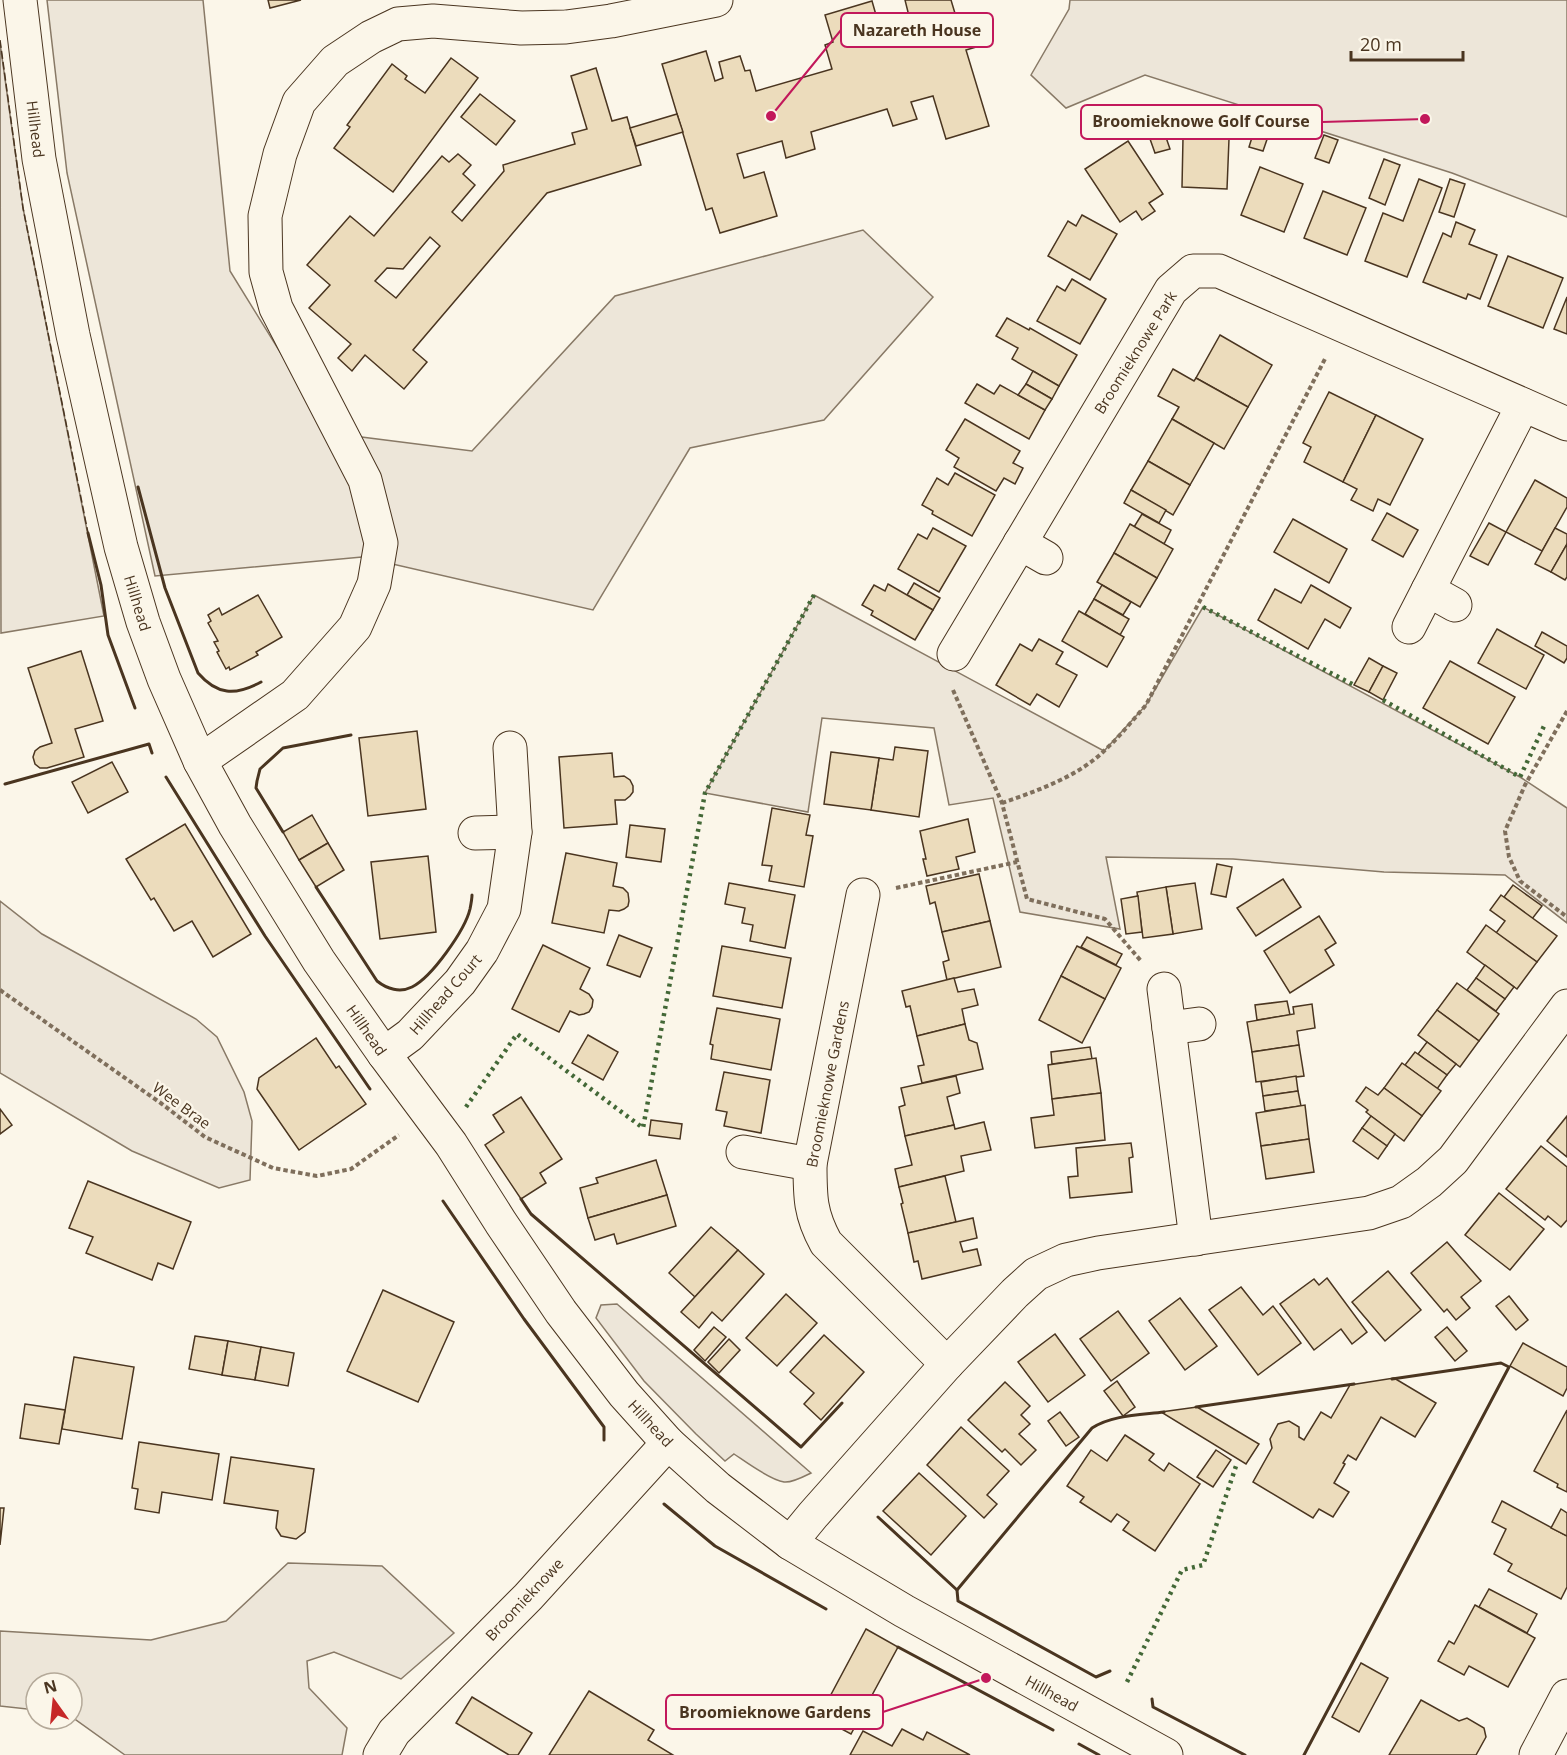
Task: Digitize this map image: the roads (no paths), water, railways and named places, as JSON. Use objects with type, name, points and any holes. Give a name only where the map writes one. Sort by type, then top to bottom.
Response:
[{"type":"street","name":"Hillhead","points":[[20,0],[39,159],[73,335],[121,547],[143,622],[164,679],[200,761],[235,825],[319,961],[451,1144],[561,1312],[624,1394],[668,1443],[718,1488],[790,1543],[904,1611],[1166,1755]]},
{"type":"street","points":[[200,761],[296,694],[355,627],[374,584],[381,543],[365,480],[276,308],[266,272],[265,216],[280,154],[299,102],[335,61],[371,37],[398,24],[433,21],[521,28],[566,27],[611,21],[716,0]]},
{"type":"street","name":"Broomieknowe Park","points":[[954,654],[1033,550],[1171,290],[1193,271],[1220,271],[1567,424]]},
{"type":"street","points":[[1409,627],[1442,597],[1523,405]]},
{"type":"street","name":"Hillhead Court","points":[[384,1054],[410,1035],[460,982],[482,951],[504,909],[515,832],[510,748]]},
{"type":"street","points":[[475,833],[515,832]]},
{"type":"street","name":"Broomieknowe Gardens","points":[[863,896],[810,1164],[810,1196],[816,1224],[826,1243],[947,1364]]},
{"type":"street","points":[[1164,989],[1184,1026],[1196,1239]]},
{"type":"street","points":[[790,1543],[947,1364],[1036,1274],[1066,1260],[1098,1253],[1369,1213],[1401,1202],[1429,1182],[1453,1160],[1567,1006]]},
{"type":"street","points":[[744,1152],[810,1164]]},
{"type":"street","name":"Broomieknowe","points":[[380,1755],[394,1732],[528,1598],[668,1443]]},
{"type":"street","points":[[1536,1755],[1567,1696]]},
{"type":"place","name":"Nazareth House","points":[[771,116]]},
{"type":"place","name":"Broomieknowe Golf Course","points":[[1425,119]]},
{"type":"place","name":"Broomieknowe Gardens","points":[[986,1678]]}]
